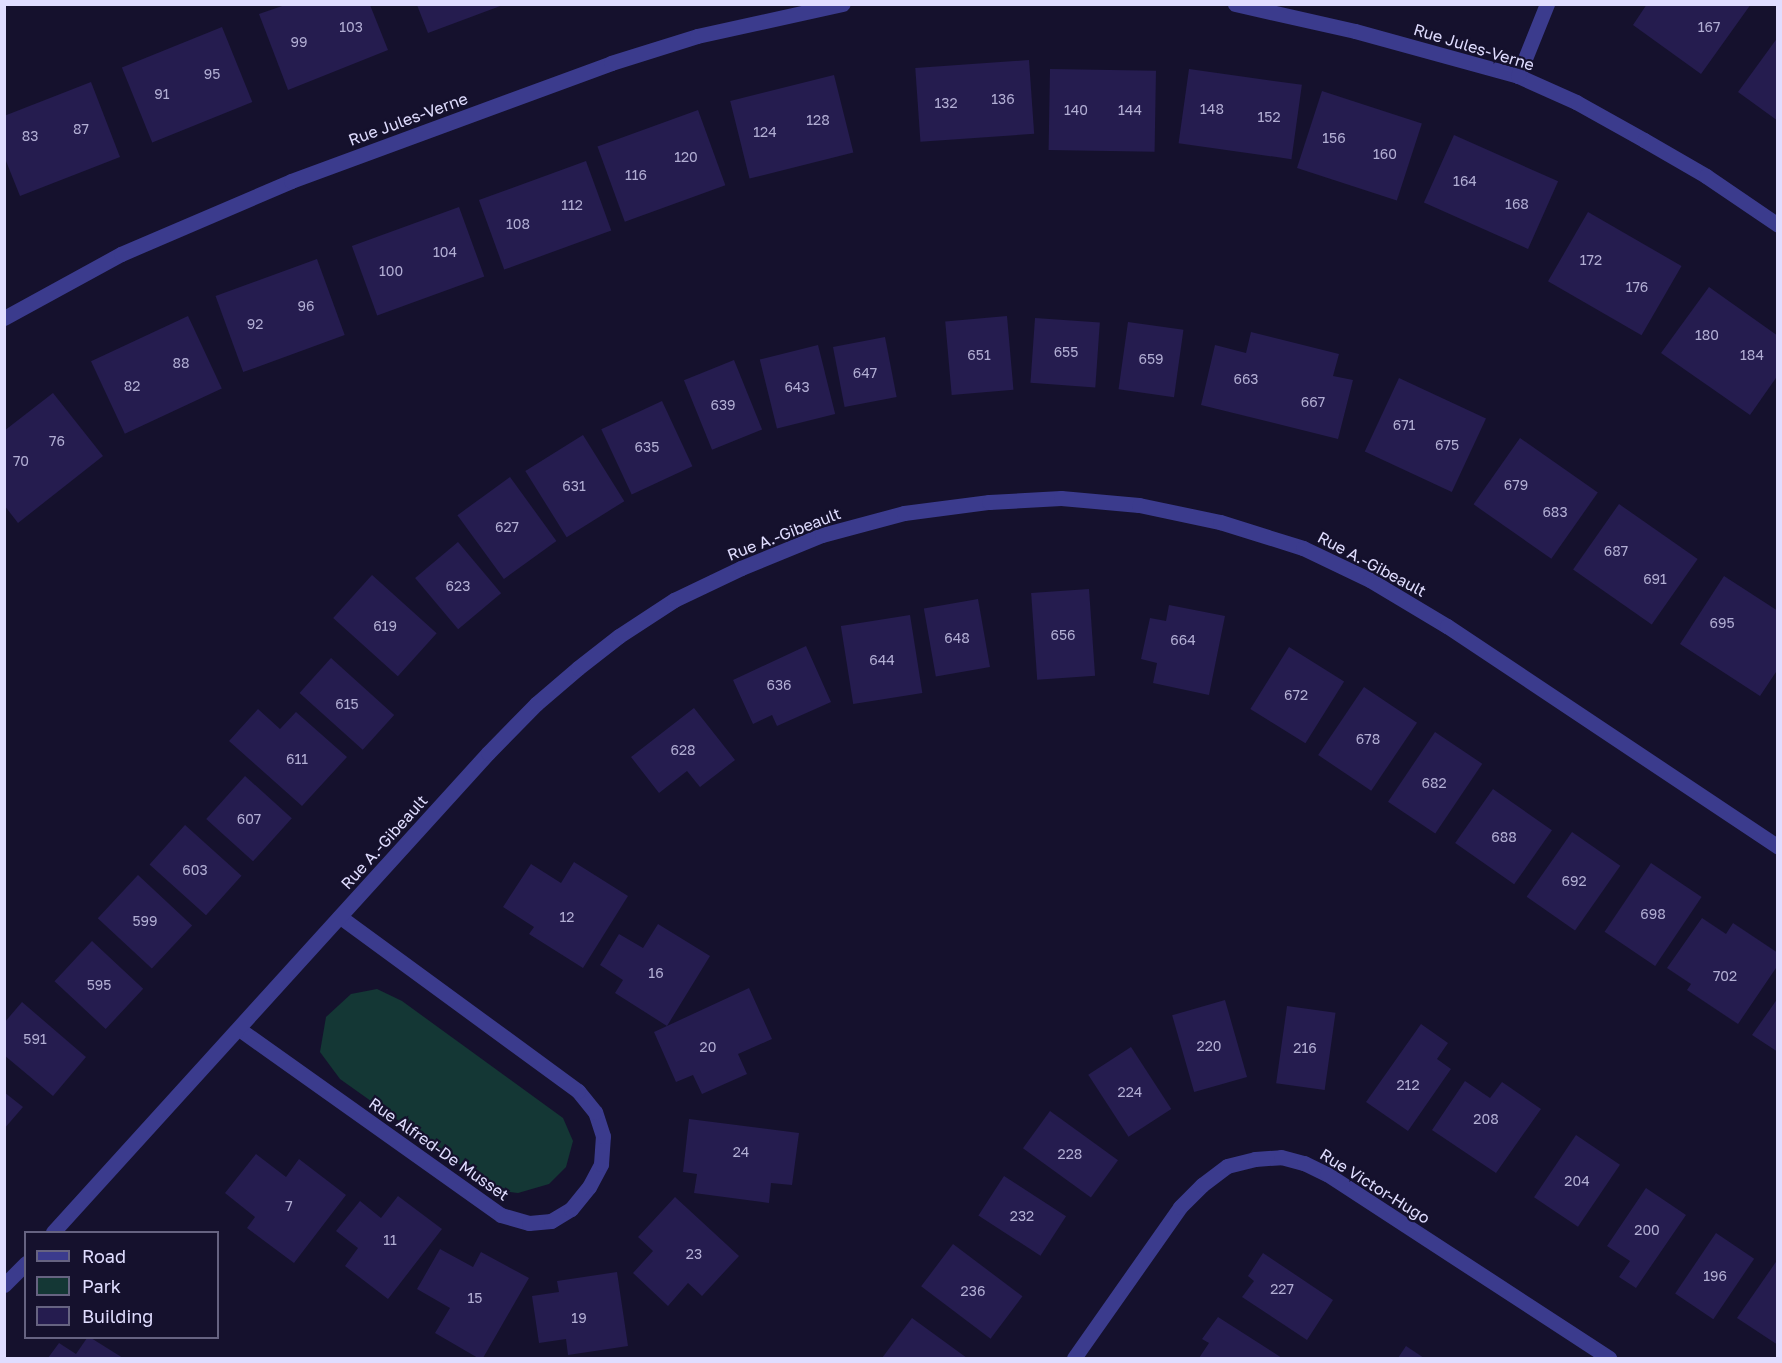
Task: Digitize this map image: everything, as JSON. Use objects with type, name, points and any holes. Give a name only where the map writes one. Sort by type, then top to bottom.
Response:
[{"type":"street","name":"Rue Jules-Verne","points":[[4,318],[121,254],[313,173],[611,63],[686,39],[843,4]]},
{"type":"street","name":"Rue Jules-Verne","points":[[1235,4],[1355,31],[1518,76],[1576,102],[1644,140],[1706,176],[1778,225]]},
{"type":"street","points":[[1518,76],[1547,4]]},
{"type":"street","name":"Rue A.-Gibeault","points":[[55,1231],[488,753],[536,704],[619,636],[674,600],[741,568],[822,535],[904,513],[989,502],[1061,498],[1139,505],[1220,522],[1304,548],[1360,575],[1447,626],[1778,847]]},
{"type":"street","name":"Rue Alfred-De Musset","points":[[239,1029],[501,1215],[529,1223],[551,1221],[571,1209],[589,1187],[601,1164],[603,1136],[595,1112],[578,1091],[340,917]]},
{"type":"street","name":"Rue Victor-Hugo","points":[[1074,1359],[1179,1207],[1227,1166],[1255,1159],[1281,1157],[1304,1163],[1327,1174],[1609,1359]]},
{"type":"street","points":[[4,1285],[24,1265]]},
{"type":"green space","points":[[377,989],[402,1001],[563,1118],[573,1141],[566,1167],[549,1184],[518,1193],[496,1190],[340,1079],[320,1052],[326,1017],[351,994]]},
{"type":"building","points":[[1647,4],[1751,4],[1701,74],[1633,25]]},
{"type":"building","points":[[285,5],[370,5],[388,50],[288,90],[259,14]]},
{"type":"building","points":[[417,5],[503,5],[428,33]]},
{"type":"building","points":[[222,27],[252,102],[152,143],[122,67]]},
{"type":"building","points":[[1778,37],[1778,121],[1738,92]]},
{"type":"building","points":[[1029,60],[1034,134],[920,142],[915,68]]},
{"type":"building","points":[[1050,69],[1156,71],[1155,152],[1049,150]]},
{"type":"building","points":[[1189,69],[1302,85],[1291,159],[1179,143]]},
{"type":"building","points":[[834,75],[853,153],[750,179],[730,101]]},
{"type":"building","points":[[91,82],[120,157],[20,196],[4,156],[4,116]]},
{"type":"building","points":[[1322,91],[1422,123],[1397,200],[1297,168]]},
{"type":"building","points":[[698,110],[725,185],[625,222],[597,147]]},
{"type":"building","points":[[1454,135],[1558,181],[1528,249],[1424,203]]},
{"type":"building","points":[[586,161],[611,231],[504,270],[479,200]]},
{"type":"building","points":[[459,207],[484,277],[377,316],[352,246]]},
{"type":"building","points":[[1588,212],[1682,266],[1642,335],[1548,281]]},
{"type":"building","points":[[317,259],[345,335],[243,372],[216,296]]},
{"type":"building","points":[[1709,287],[1778,336],[1778,375],[1750,415],[1661,353]]},
{"type":"building","points":[[188,316],[222,389],[125,434],[91,361]]},
{"type":"building","points":[[1007,316],[1013,390],[952,395],[945,321]]},
{"type":"building","points":[[1035,318],[1100,323],[1095,387],[1030,383]]},
{"type":"building","points":[[1128,322],[1183,330],[1174,397],[1119,389]]},
{"type":"building","points":[[1251,332],[1339,354],[1333,376],[1353,380],[1338,439],[1201,405],[1215,345],[1246,353]]},
{"type":"building","points":[[885,337],[897,397],[845,407],[833,347]]},
{"type":"building","points":[[818,345],[835,414],[777,428],[760,360]]},
{"type":"building","points":[[734,360],[762,430],[712,450],[684,380]]},
{"type":"building","points":[[1399,378],[1486,419],[1452,492],[1365,451]]},
{"type":"building","points":[[53,393],[103,456],[18,523],[4,505],[4,431]]},
{"type":"building","points":[[662,401],[692,466],[632,495],[601,429]]},
{"type":"building","points":[[583,435],[624,501],[567,537],[525,471]]},
{"type":"building","points":[[1520,438],[1598,492],[1551,559],[1474,504]]},
{"type":"building","points":[[510,477],[556,541],[504,579],[457,515]]},
{"type":"building","points":[[1619,504],[1698,559],[1652,625],[1573,570]]},
{"type":"building","points":[[458,542],[501,593],[458,629],[415,578]]},
{"type":"building","points":[[372,575],[437,633],[398,676],[333,618]]},
{"type":"building","points":[[1724,576],[1778,611],[1778,669],[1760,696],[1680,644]]},
{"type":"building","points":[[1089,589],[1095,676],[1037,680],[1031,593]]},
{"type":"building","points":[[978,599],[990,667],[936,677],[924,609]]},
{"type":"building","points":[[1169,605],[1225,616],[1209,695],[1153,683],[1157,663],[1141,659],[1150,618],[1166,621]]},
{"type":"building","points":[[910,615],[922,693],[853,704],[841,626]]},
{"type":"building","points":[[806,646],[831,702],[777,726],[772,715],[753,724],[733,680]]},
{"type":"building","points":[[1289,647],[1344,681],[1305,743],[1250,709]]},
{"type":"building","points":[[331,658],[394,715],[363,750],[300,693]]},
{"type":"building","points":[[1364,687],[1417,723],[1371,791],[1318,755]]},
{"type":"building","points":[[694,708],[735,760],[700,787],[687,771],[659,793],[631,757]]},
{"type":"building","points":[[258,709],[280,729],[296,712],[347,757],[302,806],[229,741]]},
{"type":"building","points":[[1435,732],[1482,764],[1435,834],[1388,802]]},
{"type":"building","points":[[245,776],[292,818],[253,861],[206,819]]},
{"type":"building","points":[[1493,789],[1552,830],[1514,884],[1455,843]]},
{"type":"building","points":[[185,825],[241,876],[206,915],[150,864]]},
{"type":"building","points":[[1572,832],[1620,866],[1575,931],[1527,897]]},
{"type":"building","points":[[574,862],[628,896],[583,968],[529,934],[534,927],[503,907],[531,864],[561,883]]},
{"type":"building","points":[[1651,863],[1702,897],[1655,966],[1605,932]]},
{"type":"building","points":[[138,875],[192,925],[152,969],[98,918]]},
{"type":"building","points":[[1702,918],[1726,934],[1733,923],[1778,953],[1778,965],[1738,1024],[1687,990],[1691,984],[1667,968]]},
{"type":"building","points":[[658,924],[710,956],[667,1026],[615,993],[623,980],[600,965],[619,934],[643,948]]},
{"type":"building","points":[[92,941],[143,989],[106,1029],[54,981]]},
{"type":"building","points":[[749,988],[772,1039],[738,1054],[747,1074],[702,1094],[693,1075],[676,1082],[654,1032]]},
{"type":"building","points":[[1778,998],[1778,1052],[1752,1035]]},
{"type":"building","points":[[1225,1000],[1247,1077],[1194,1092],[1172,1015]]},
{"type":"building","points":[[22,1002],[86,1057],[53,1096],[4,1055],[4,1023]]},
{"type":"building","points":[[1287,1006],[1336,1013],[1325,1090],[1276,1083]]},
{"type":"building","points":[[1421,1024],[1448,1043],[1437,1059],[1451,1069],[1408,1131],[1366,1102]]},
{"type":"building","points":[[1131,1047],[1171,1109],[1129,1137],[1088,1075]]},
{"type":"building","points":[[1465,1081],[1490,1098],[1502,1082],[1541,1109],[1496,1173],[1432,1130]]},
{"type":"building","points":[[4,1092],[23,1107],[4,1129]]},
{"type":"building","points":[[1050,1111],[1118,1160],[1091,1198],[1023,1148]]},
{"type":"building","points":[[689,1119],[799,1133],[792,1185],[771,1183],[769,1203],[694,1193],[697,1174],[683,1172]]},
{"type":"building","points":[[1576,1135],[1620,1165],[1578,1227],[1534,1197]]},
{"type":"building","points":[[256,1154],[286,1177],[299,1159],[346,1195],[294,1263],[247,1228],[255,1217],[225,1193]]},
{"type":"building","points":[[1004,1176],[1066,1216],[1040,1256],[978,1215]]},
{"type":"building","points":[[1646,1188],[1686,1215],[1636,1288],[1619,1277],[1630,1261],[1607,1246]]},
{"type":"building","points":[[398,1196],[442,1229],[388,1299],[345,1266],[358,1248],[336,1231],[360,1201],[381,1218]]},
{"type":"building","points":[[675,1197],[739,1256],[702,1296],[688,1283],[668,1306],[633,1273],[653,1251],[638,1237]]},
{"type":"building","points":[[1716,1233],[1754,1259],[1713,1319],[1675,1294]]},
{"type":"building","points":[[953,1244],[1022,1296],[991,1339],[921,1286]]},
{"type":"building","points":[[440,1249],[473,1267],[481,1252],[529,1278],[483,1358],[478,1358],[435,1333],[450,1308],[417,1289]]},
{"type":"building","points":[[1263,1253],[1333,1300],[1307,1340],[1242,1297],[1254,1281],[1248,1276]]},
{"type":"building","points":[[1778,1259],[1778,1345],[1737,1318]]},
{"type":"building","points":[[617,1272],[628,1346],[568,1355],[566,1339],[539,1343],[532,1296],[559,1292],[557,1281]]},
{"type":"building","points":[[1218,1317],[1282,1358],[1199,1358],[1209,1343],[1202,1339]]},
{"type":"building","points":[[912,1318],[967,1358],[882,1358]]},
{"type":"building","points":[[86,1339],[93,1339],[123,1358],[48,1358],[59,1343],[76,1354]]},
{"type":"building","points":[[1406,1346],[1424,1358],[1398,1358]]}]
